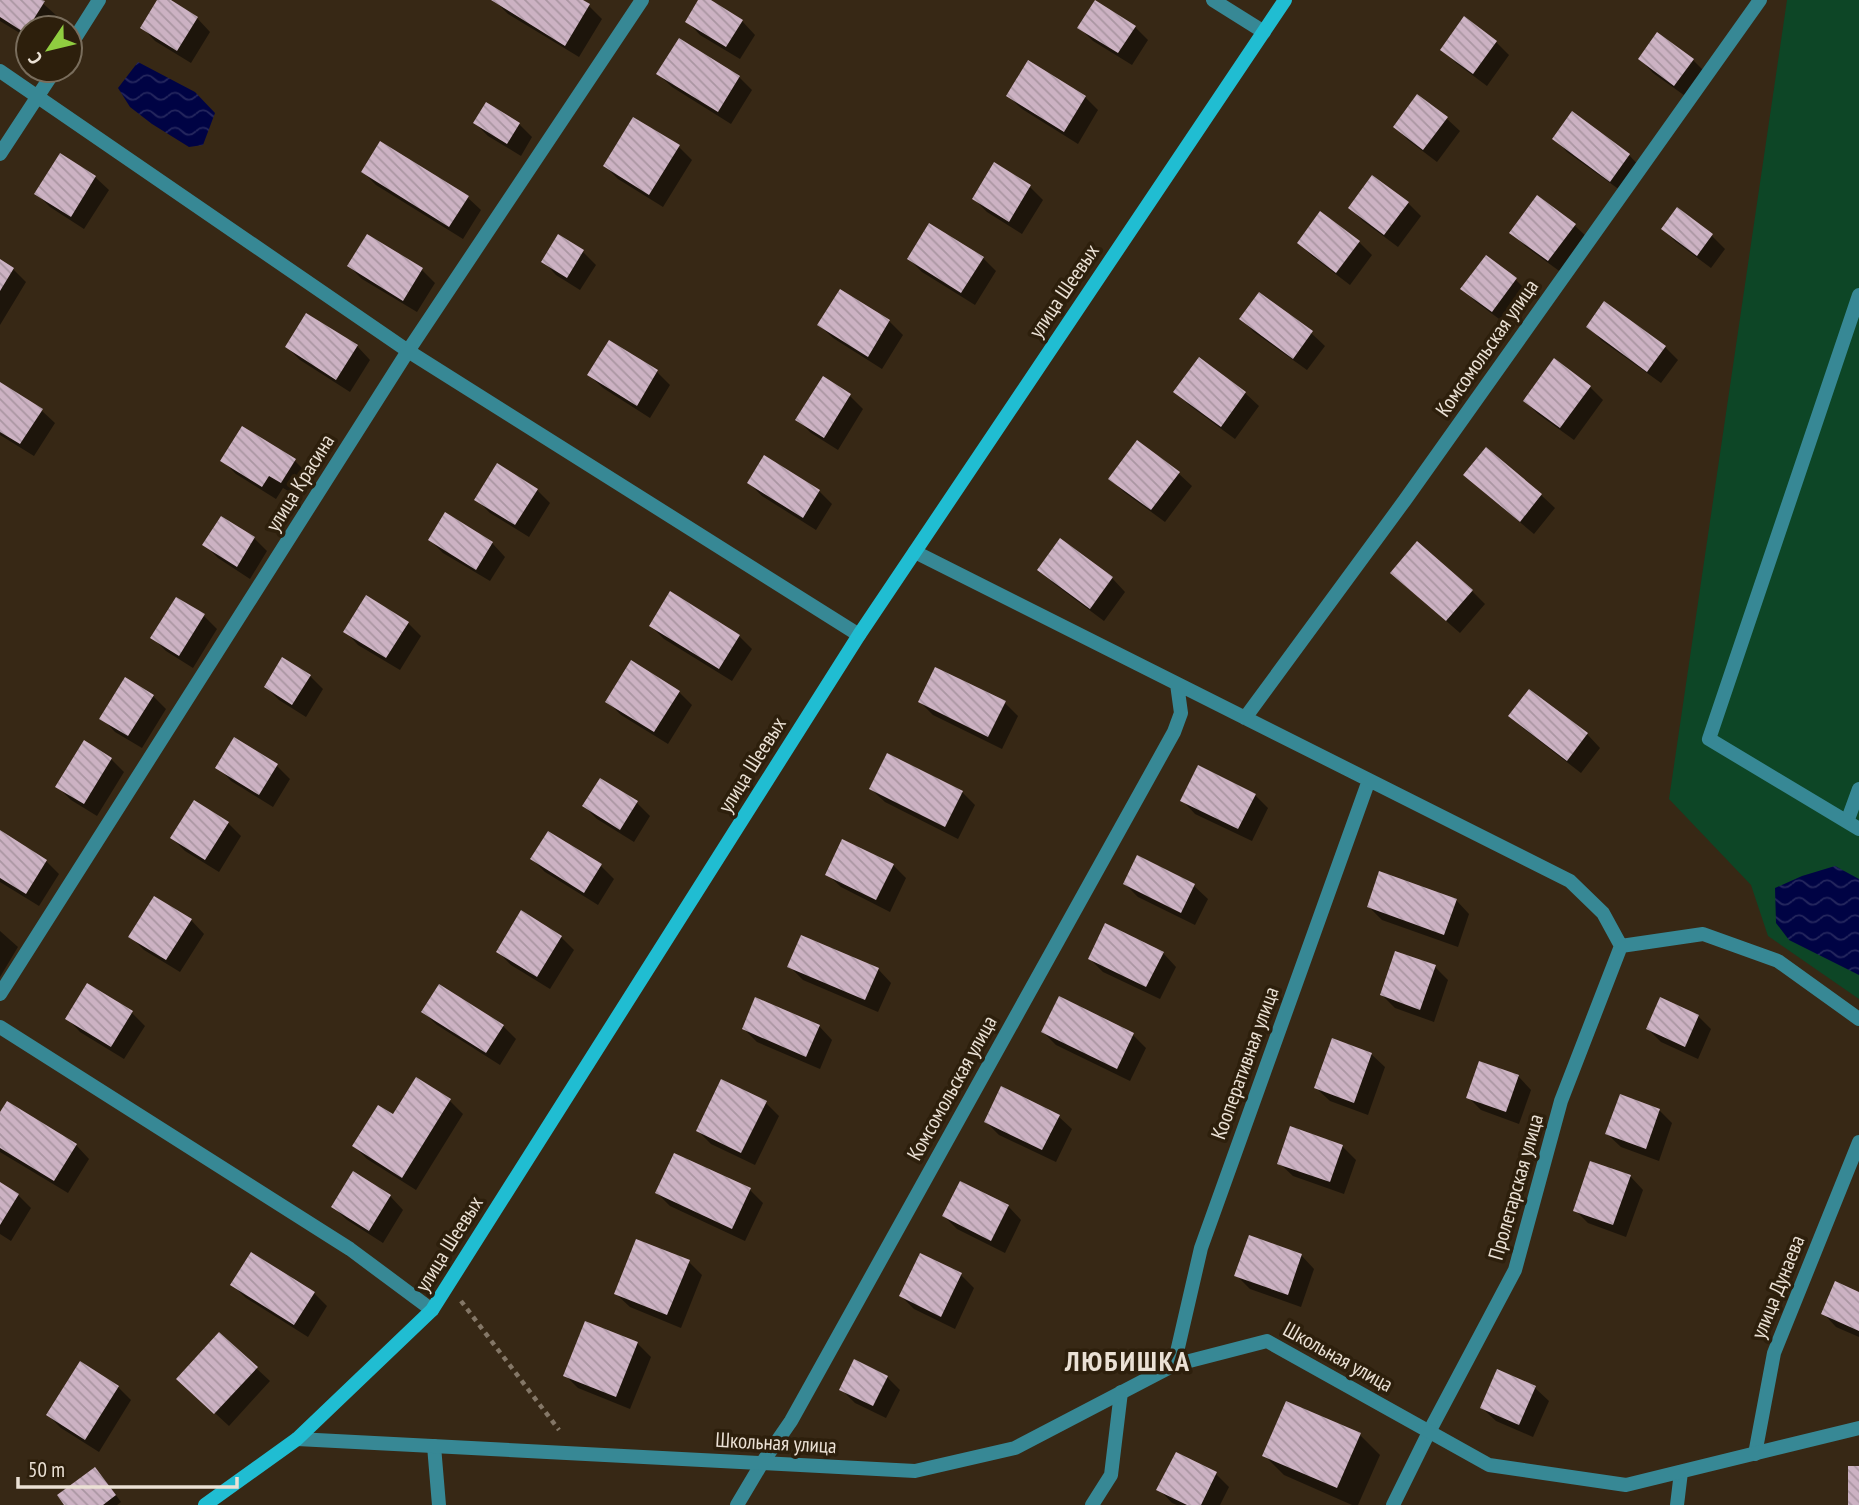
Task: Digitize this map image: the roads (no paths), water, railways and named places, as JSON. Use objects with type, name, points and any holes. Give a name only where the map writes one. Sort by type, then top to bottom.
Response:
[{"type":"main road","name":"улица Шеевых","points":[[205,1505],[297,1439],[432,1310],[859,635],[1285,0]]},
{"type":"street","points":[[84,24],[99,0]]},
{"type":"street","name":"улица Красина","points":[[0,994],[408,351],[642,0]]},
{"type":"street","points":[[1213,0],[1264,32]]},
{"type":"street","name":"Комсомольская улица","points":[[1245,718],[1405,500],[1760,0]]},
{"type":"street","points":[[0,71],[408,351],[859,635]]},
{"type":"street","points":[[0,154],[46,84]]},
{"type":"street","points":[[1859,295],[1709,739],[1853,826],[1859,789]]},
{"type":"street","points":[[915,552],[1570,881],[1603,913],[1621,946],[1703,934],[1778,961],[1859,1019]]},
{"type":"street","name":"Комсомольская улица","points":[[737,1505],[798,1409],[1174,732],[1181,713],[1177,684]]},
{"type":"street","name":"Кооперативная улица","points":[[1174,1365],[1201,1248],[1368,780]]},
{"type":"street","name":"Пролетарская улица","points":[[1393,1505],[1516,1270],[1561,1101],[1621,946]]},
{"type":"street","points":[[0,1027],[350,1249],[432,1310]]},
{"type":"street","name":"улица Дунаева","points":[[1755,1454],[1774,1353],[1859,1142]]},
{"type":"street","name":"Школьная улица","points":[[297,1439],[915,1471],[1015,1448],[1174,1365],[1267,1341],[1489,1465],[1626,1485],[1859,1428]]},
{"type":"street","points":[[1092,1505],[1111,1475],[1121,1392]]},
{"type":"street","points":[[434,1446],[439,1505]]},
{"type":"street","points":[[1677,1505],[1681,1472]]},
{"type":"water","points":[[138,62],[195,92],[215,113],[203,145],[189,147],[130,107],[118,88]]},
{"type":"water","points":[[1835,866],[1859,879],[1859,975],[1789,940],[1776,923],[1775,888]]},
{"type":"district","name":"ЛЮБИШКА","points":[[1128,1361]]}]
